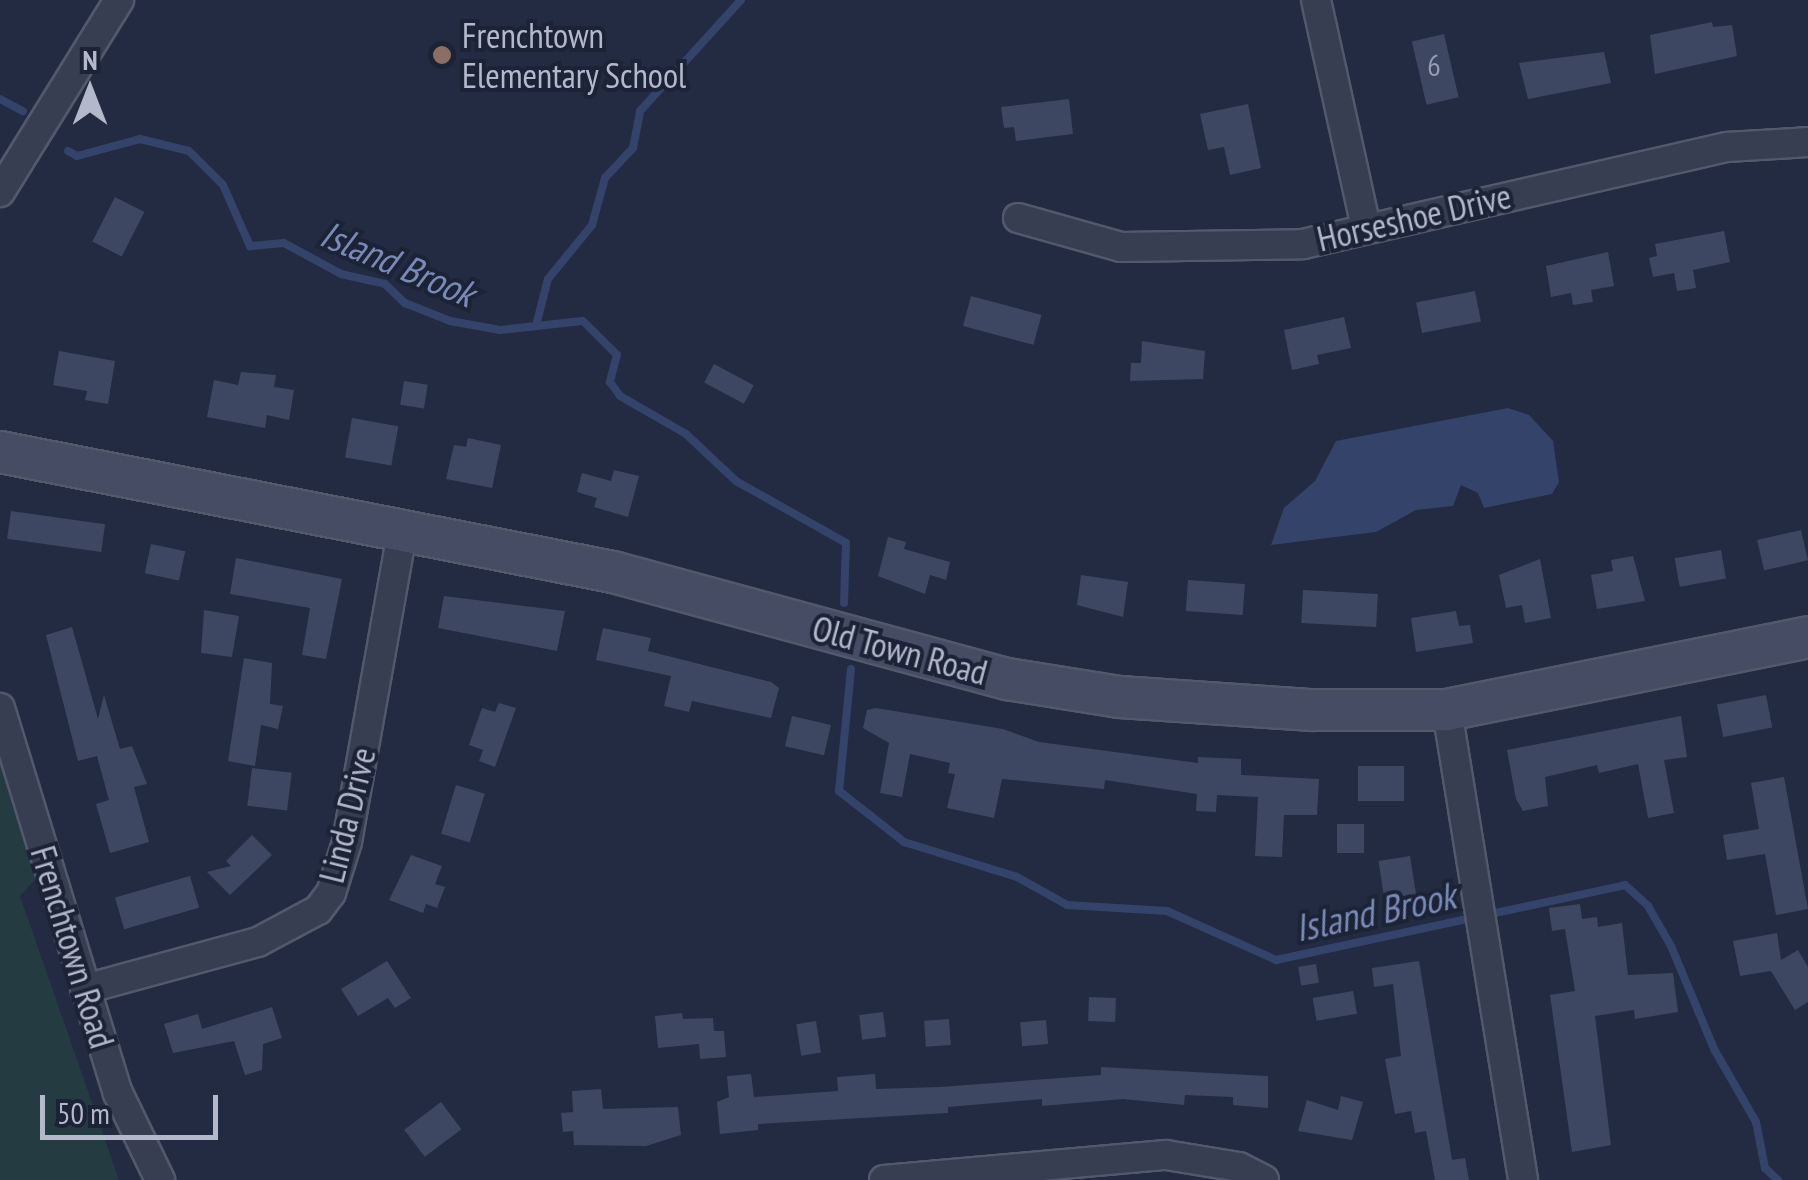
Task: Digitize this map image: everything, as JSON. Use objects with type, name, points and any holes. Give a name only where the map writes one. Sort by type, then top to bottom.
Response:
[{"type":"main road","name":"Old Town Road","points":[[0,452],[402,534],[614,572],[1007,679],[1140,698],[1312,710],[1447,710],[1807,643]]},
{"type":"street","points":[[0,192],[118,0]]},
{"type":"street","points":[[1316,0],[1366,227]]},
{"type":"street","name":"Horseshoe Drive","points":[[1018,218],[1121,247],[1303,244],[1727,147],[1808,142]]},
{"type":"street","name":"Linda Drive","points":[[85,990],[258,942],[318,910],[331,892],[353,809],[402,534]]},
{"type":"street","name":"Frenchtown Road","points":[[0,708],[118,1093],[160,1180]]},
{"type":"street","points":[[1447,710],[1523,1180]]},
{"type":"street","points":[[884,1180],[992,1176],[1166,1155],[1239,1167],[1264,1180]]},
{"type":"shaded area","points":[[0,747],[41,873],[20,896],[119,1180],[0,1180]]},
{"type":"water","points":[[1508,408],[1529,415],[1553,441],[1559,482],[1552,494],[1484,508],[1478,493],[1461,485],[1453,506],[1416,510],[1376,532],[1271,545],[1284,508],[1315,481],[1336,441]]},
{"type":"building","points":[[1712,22],[1713,27],[1732,25],[1737,56],[1655,74],[1650,35]]},
{"type":"building","points":[[1444,34],[1459,97],[1426,105],[1412,41]]},
{"type":"building","points":[[1604,52],[1611,83],[1528,99],[1519,63]]},
{"type":"building","points":[[1069,99],[1073,134],[1016,141],[1014,127],[1004,128],[1001,107]]},
{"type":"building","points":[[1248,104],[1261,168],[1230,175],[1224,147],[1208,150],[1200,114]]},
{"type":"building","points":[[115,197],[144,212],[122,257],[92,242]]},
{"type":"building","points":[[1724,231],[1730,262],[1693,270],[1696,288],[1677,291],[1674,273],[1653,277],[1649,258],[1657,256],[1655,244]]},
{"type":"building","points":[[1608,252],[1614,286],[1591,290],[1593,302],[1573,305],[1571,293],[1551,297],[1546,266]]},
{"type":"building","points":[[1475,291],[1481,321],[1422,333],[1416,302]]},
{"type":"building","points":[[971,296],[1042,315],[1033,345],[963,326]]},
{"type":"building","points":[[1344,317],[1351,348],[1317,355],[1319,364],[1292,370],[1284,330]]},
{"type":"building","points":[[1142,341],[1205,351],[1203,379],[1130,381],[1131,363],[1141,363]]},
{"type":"building","points":[[59,351],[115,361],[108,404],[85,400],[87,391],[53,385]]},
{"type":"building","points":[[714,364],[754,385],[744,404],[704,383]]},
{"type":"building","points":[[241,372],[276,375],[274,387],[294,390],[289,420],[267,415],[265,428],[207,417],[214,380],[238,385]]},
{"type":"building","points":[[404,381],[428,385],[424,408],[400,405]]},
{"type":"building","points":[[352,418],[398,426],[391,466],[345,457]]},
{"type":"building","points":[[468,438],[501,445],[492,488],[446,479],[454,445],[466,447]]},
{"type":"building","points":[[614,470],[639,476],[628,517],[594,507],[597,498],[577,492],[582,473],[611,481]]},
{"type":"building","points":[[11,511],[105,524],[101,552],[7,539]]},
{"type":"building","points":[[1801,530],[1808,560],[1764,570],[1757,540]]},
{"type":"building","points":[[888,537],[906,542],[904,549],[950,562],[946,580],[930,575],[925,594],[878,576]]},
{"type":"building","points":[[151,544],[185,551],[179,581],[145,573]]},
{"type":"building","points":[[1721,550],[1726,579],[1680,587],[1675,558]]},
{"type":"building","points":[[1633,556],[1645,601],[1597,609],[1591,575],[1613,571],[1611,560]]},
{"type":"building","points":[[236,558],[342,579],[326,659],[302,655],[310,608],[230,594]]},
{"type":"building","points":[[1540,559],[1551,618],[1525,623],[1522,605],[1506,608],[1499,575]]},
{"type":"building","points":[[1081,575],[1128,582],[1123,617],[1077,605]]},
{"type":"building","points":[[1188,580],[1245,584],[1243,615],[1186,611]]},
{"type":"building","points":[[1303,590],[1378,594],[1376,627],[1301,623]]},
{"type":"building","points":[[444,596],[565,611],[557,651],[438,628]]},
{"type":"building","points":[[204,610],[239,616],[232,657],[201,653]]},
{"type":"building","points":[[1456,611],[1459,626],[1470,625],[1473,643],[1416,652],[1411,618]]},
{"type":"building","points":[[72,627],[98,719],[104,695],[120,749],[132,746],[147,784],[134,787],[149,842],[110,853],[96,804],[109,800],[97,756],[78,761],[46,635]]},
{"type":"building","points":[[603,628],[651,638],[648,651],[771,682],[779,688],[771,718],[692,701],[689,712],[664,706],[671,676],[596,660]]},
{"type":"building","points":[[244,658],[272,663],[270,704],[283,706],[278,729],[261,725],[255,766],[228,761]]},
{"type":"building","points":[[1766,695],[1772,727],[1723,737],[1717,705]]},
{"type":"building","points":[[499,703],[516,708],[495,767],[479,761],[483,750],[469,745],[482,708],[495,712]]},
{"type":"building","points":[[876,708],[1003,729],[1039,742],[1198,763],[1198,757],[1241,759],[1241,775],[1319,779],[1317,815],[1284,815],[1282,857],[1255,856],[1258,797],[1217,795],[1216,812],[1196,811],[1197,794],[1105,780],[1104,789],[1002,779],[994,818],[947,808],[955,774],[948,773],[950,763],[910,754],[902,797],[880,793],[889,743],[863,728],[867,710]]},
{"type":"building","points":[[792,716],[831,725],[824,755],[785,746]]},
{"type":"building","points":[[1681,716],[1687,757],[1664,760],[1674,813],[1648,818],[1638,764],[1599,773],[1597,765],[1545,777],[1548,806],[1523,811],[1516,799],[1507,750]]},
{"type":"building","points":[[1358,766],[1404,766],[1404,801],[1358,801]]},
{"type":"building","points":[[252,768],[292,773],[287,811],[247,806]]},
{"type":"building","points":[[1784,777],[1808,909],[1776,915],[1765,854],[1727,860],[1723,835],[1759,829],[1751,783]]},
{"type":"building","points":[[456,785],[485,794],[470,843],[441,834]]},
{"type":"building","points":[[1337,824],[1364,824],[1364,853],[1337,853]]},
{"type":"building","points":[[252,835],[272,855],[230,895],[207,872],[231,866],[226,861]]},
{"type":"building","points":[[411,855],[442,866],[435,884],[445,887],[437,908],[426,904],[423,913],[389,900]]},
{"type":"building","points":[[1410,856],[1419,911],[1387,916],[1378,861]]},
{"type":"building","points":[[190,876],[199,908],[124,929],[115,897]]},
{"type":"building","points":[[1580,904],[1582,919],[1597,917],[1598,927],[1622,923],[1628,975],[1673,973],[1678,1012],[1635,1019],[1634,1010],[1595,1016],[1611,1145],[1572,1152],[1550,995],[1575,991],[1565,929],[1552,931],[1549,908]]},
{"type":"building","points":[[1777,933],[1781,960],[1798,950],[1808,967],[1808,1002],[1795,1010],[1771,971],[1740,976],[1733,941]]},
{"type":"building","points":[[387,961],[411,998],[395,1008],[388,998],[358,1016],[341,989]]},
{"type":"building","points":[[1419,961],[1452,1160],[1465,1158],[1469,1180],[1435,1180],[1426,1131],[1415,1133],[1411,1111],[1395,1114],[1385,1059],[1401,1056],[1393,984],[1374,987],[1372,968]]},
{"type":"building","points":[[1316,964],[1319,983],[1301,986],[1298,967]]},
{"type":"building","points":[[1353,991],[1357,1014],[1317,1021],[1313,998]]},
{"type":"building","points":[[1089,997],[1116,998],[1115,1022],[1088,1021]]},
{"type":"building","points":[[272,1007],[282,1038],[263,1044],[262,1070],[245,1075],[234,1041],[173,1053],[164,1024],[198,1014],[202,1029]]},
{"type":"building","points":[[883,1012],[886,1037],[862,1040],[859,1015]]},
{"type":"building","points":[[682,1013],[683,1019],[713,1018],[714,1031],[724,1031],[726,1057],[700,1059],[699,1044],[658,1048],[655,1016]]},
{"type":"building","points":[[949,1019],[951,1045],[926,1047],[924,1021]]},
{"type":"building","points":[[1046,1020],[1048,1044],[1022,1046],[1020,1022]]},
{"type":"building","points":[[816,1021],[821,1053],[801,1056],[796,1024]]},
{"type":"building","points":[[1101,1067],[1268,1076],[1268,1108],[1233,1105],[1233,1097],[1185,1095],[1184,1105],[1123,1099],[1042,1106],[1042,1099],[948,1107],[948,1113],[758,1124],[758,1130],[720,1134],[717,1102],[729,1097],[727,1076],[751,1074],[754,1097],[838,1091],[837,1077],[875,1074],[876,1089],[940,1087],[1101,1075]]},
{"type":"building","points":[[601,1089],[603,1109],[678,1107],[681,1135],[646,1146],[574,1145],[573,1131],[563,1132],[561,1113],[573,1112],[572,1091]]},
{"type":"building","points":[[1341,1096],[1363,1102],[1352,1140],[1298,1131],[1307,1100],[1338,1110]]},
{"type":"building","points":[[441,1102],[461,1129],[425,1157],[404,1130]]},
{"type":"waterway","points":[[537,322],[548,279],[592,225],[605,178],[633,148],[640,111],[741,0]]},
{"type":"waterway","name":"Island Brook","points":[[0,99],[23,111]]},
{"type":"waterway","name":"Island Brook","points":[[68,151],[77,156],[140,139],[189,151],[223,185],[250,246],[284,243],[341,274],[385,284],[405,303],[450,321],[500,330],[583,321],[617,355],[610,382],[620,396],[686,434],[736,481],[846,543],[844,603]]},
{"type":"waterway","name":"Island Brook","points":[[851,669],[839,791],[904,842],[1017,877],[1067,905],[1167,911],[1276,960],[1625,885],[1648,906],[1671,946],[1714,1049],[1756,1122],[1765,1168],[1778,1180]]},
{"type":"place","name":"Frenchtown Elementary School","points":[[442,55]]}]
